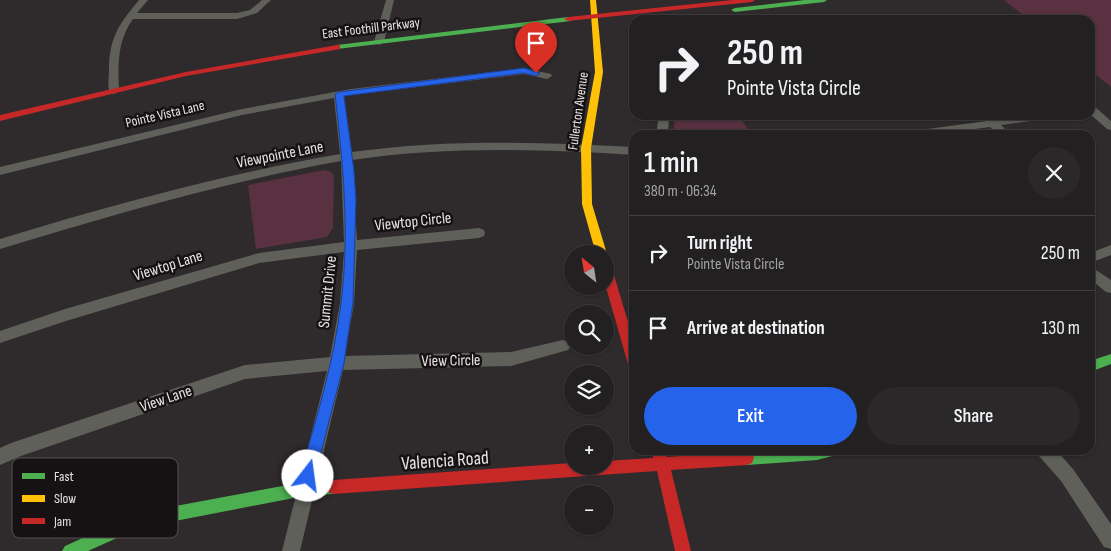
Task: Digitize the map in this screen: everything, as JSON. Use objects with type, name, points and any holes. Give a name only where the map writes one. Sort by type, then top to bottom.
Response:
[{"type":"main road","name":"Fullerton Avenue","points":[[593,0],[599,72],[586,148],[587,204],[599,245]]},
{"type":"main road","name":"East Foothill Parkway","points":[[640,15],[752,0]]},
{"type":"main road","points":[[689,15],[824,0]]},
{"type":"main road","name":"East Foothill Parkway","points":[[0,128],[183,84],[300,62],[629,16]]},
{"type":"main road","name":"East Foothill Parkway","points":[[0,118],[241,63],[379,42],[595,21],[629,21]]},
{"type":"main road","points":[[614,295],[629,347]]},
{"type":"main road","points":[[1095,365],[1111,359]]},
{"type":"main road","points":[[660,455],[684,551]]},
{"type":"main road","name":"Valencia Road","points":[[178,513],[304,489],[792,455]]},
{"type":"main road","name":"Valencia Road","points":[[70,551],[99,538]]},
{"type":"street","points":[[114,91],[113,54],[115,40],[129,16],[144,0]]},
{"type":"street","points":[[129,16],[237,16],[250,14],[258,9],[266,0]]},
{"type":"street","points":[[379,42],[390,0]]},
{"type":"street","points":[[339,94],[524,71],[547,76]]},
{"type":"street","name":"Summit Drive","points":[[291,551],[304,489],[338,363],[347,302],[351,200],[348,158],[339,94]]},
{"type":"street","name":"Pointe Vista Lane","points":[[0,171],[242,112],[339,94]]},
{"type":"street","points":[[1095,113],[1111,127]]},
{"type":"street","points":[[939,130],[1010,120]]},
{"type":"street","points":[[992,122],[1000,130]]},
{"type":"street","name":"Viewpointe Lane","points":[[0,244],[232,180],[280,169],[348,158],[418,148],[528,144],[629,151]]},
{"type":"street","name":"Viewtop Circle","points":[[350,246],[479,232]]},
{"type":"street","name":"Viewtop Lane","points":[[0,337],[65,315],[259,258],[350,246]]},
{"type":"street","points":[[1095,256],[1111,250]]},
{"type":"street","points":[[1095,275],[1111,288]]},
{"type":"street","name":"View Circle","points":[[338,363],[512,360],[563,346]]},
{"type":"street","name":"View Lane","points":[[0,458],[17,449],[246,372],[338,363]]},
{"type":"street","points":[[1049,455],[1067,475],[1111,540]]},
{"type":"shaded area","points":[[1004,0],[1111,0],[1111,87],[1095,74],[1095,15],[1023,15]]},
{"type":"shaded area","points":[[674,120],[742,120],[748,130],[674,130]]},
{"type":"shaded area","points":[[324,170],[331,172],[334,176],[333,228],[327,237],[256,249],[248,185]]},
{"type":"traffic: fast","points":[[735,10],[824,0]]},
{"type":"traffic: fast","points":[[337,47],[568,19]]},
{"type":"traffic: fast","points":[[1095,365],[1111,359]]},
{"type":"traffic: fast","points":[[747,458],[789,455]]},
{"type":"traffic: fast","points":[[178,513],[304,489],[333,487]]},
{"type":"traffic: fast","points":[[70,551],[99,538]]},
{"type":"traffic: slow","points":[[593,0],[599,72],[586,148],[587,204],[599,245]]},
{"type":"traffic: jam","points":[[568,19],[752,0]]},
{"type":"traffic: jam","points":[[0,118],[186,74],[337,47]]},
{"type":"traffic: jam","points":[[614,295],[629,347]]},
{"type":"traffic: jam","points":[[660,455],[683,551]]},
{"type":"traffic: jam","points":[[333,487],[747,458]]},
{"type":"route","points":[[308,476],[338,363],[347,302],[350,265],[351,200],[348,158],[339,94],[524,71],[536,73]]}]
